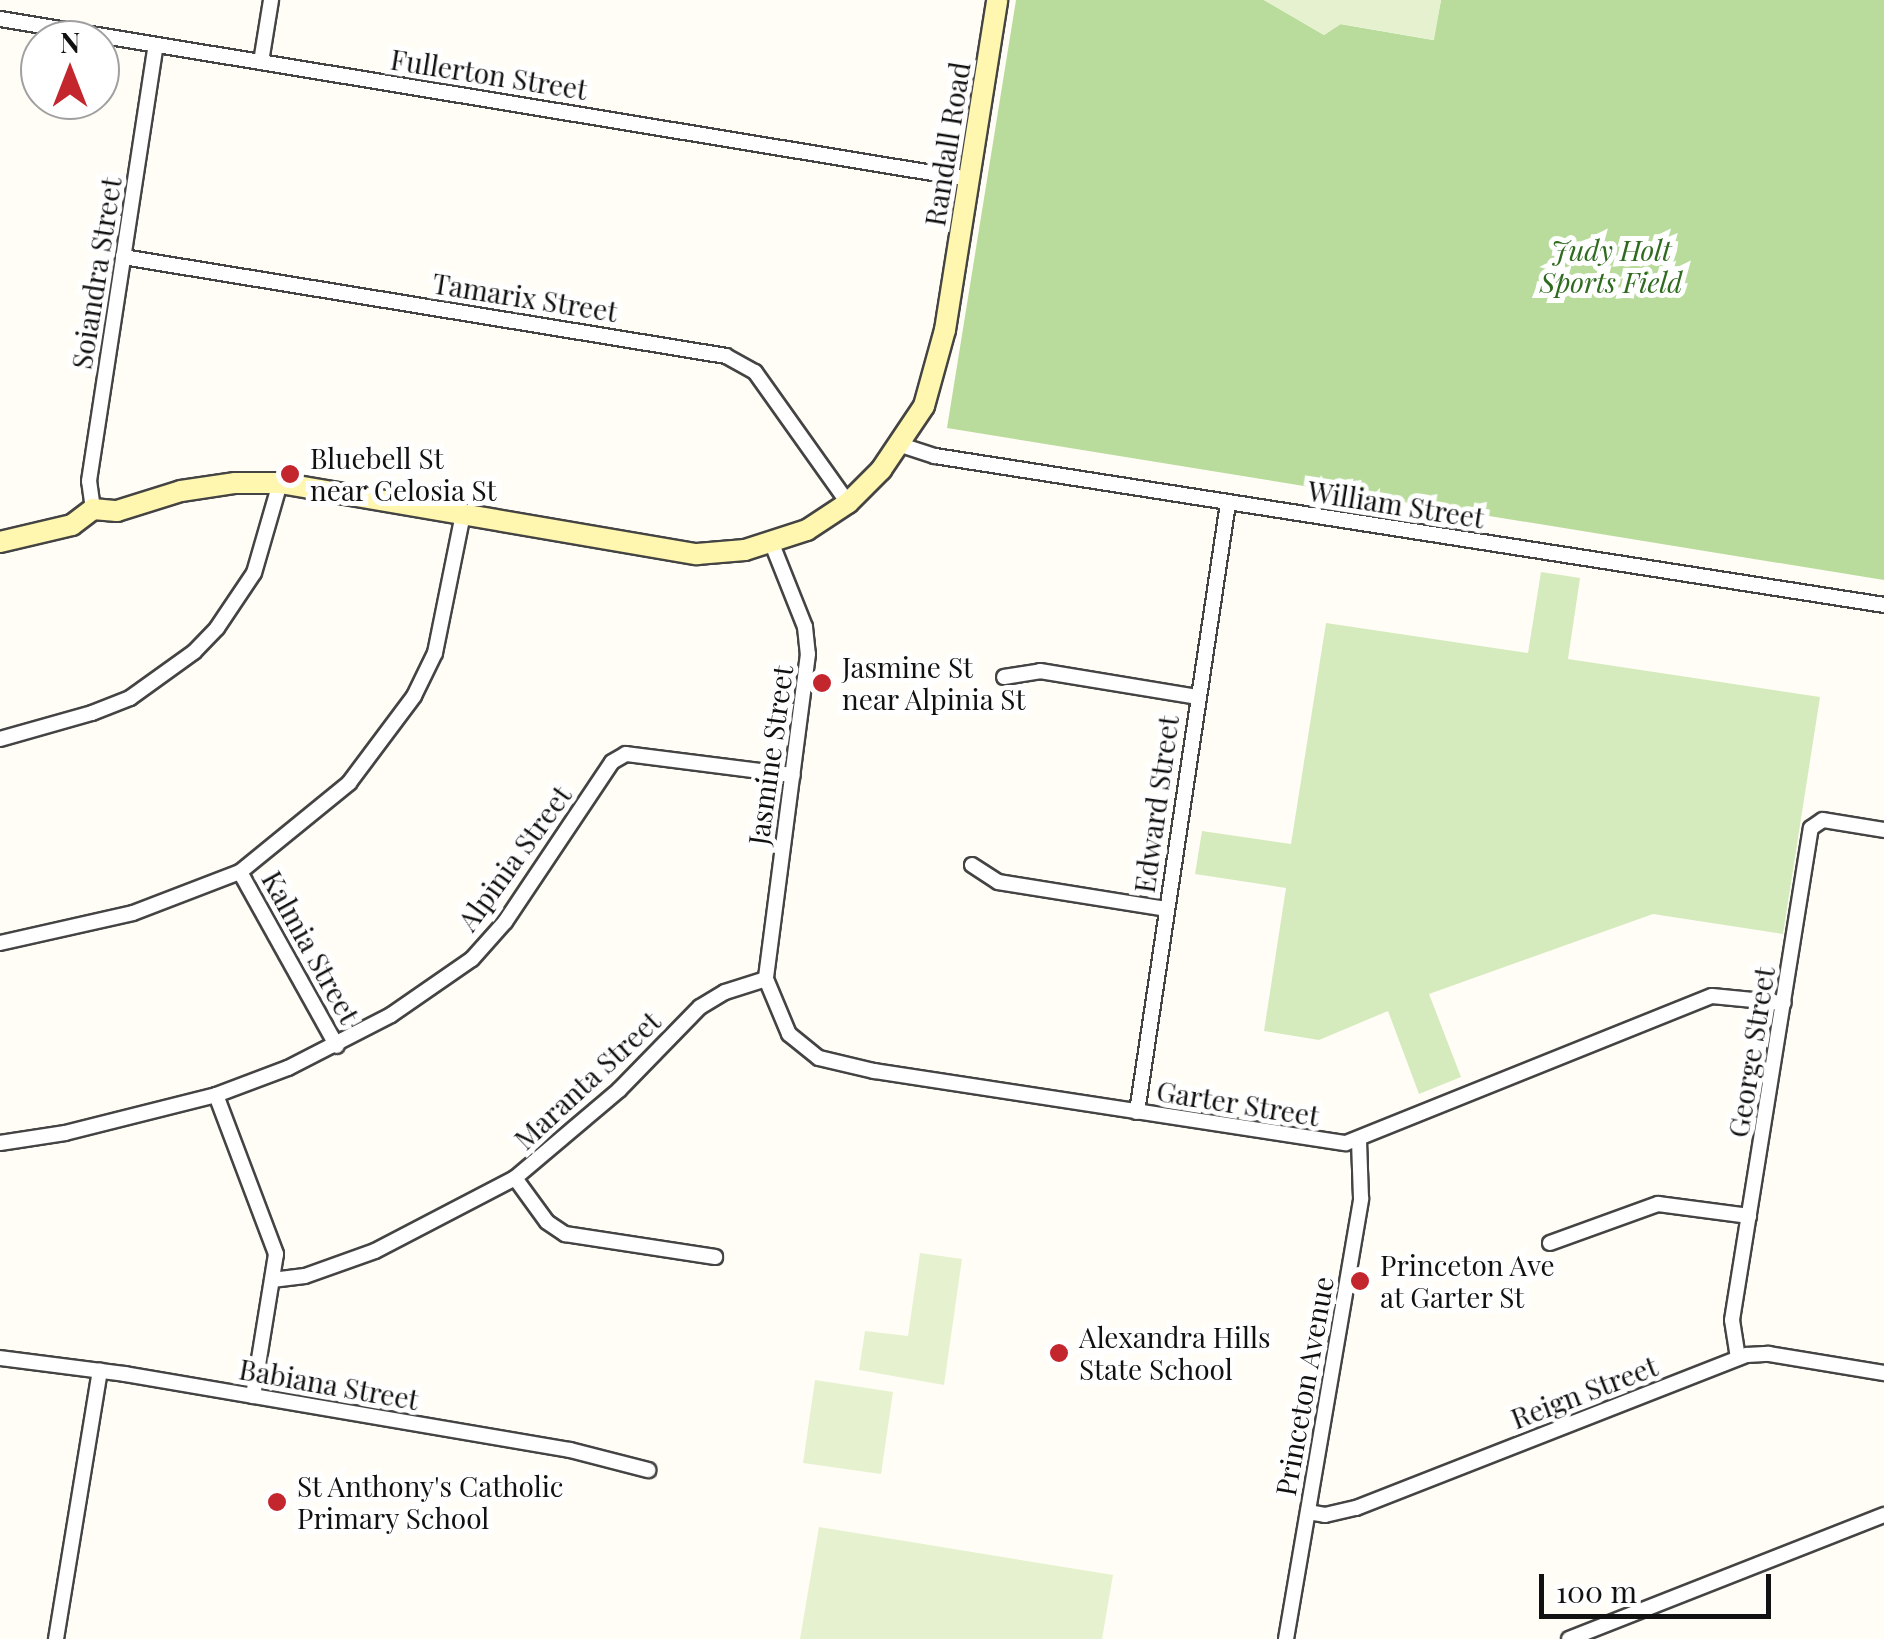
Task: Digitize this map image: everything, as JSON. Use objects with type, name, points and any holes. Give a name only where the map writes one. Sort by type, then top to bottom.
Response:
[{"type":"street","points":[[261,62],[271,0]]},
{"type":"street","name":"Randall Road","points":[[0,542],[72,525],[93,509],[117,511],[182,491],[235,483],[280,484],[676,552],[716,554],[772,544],[807,530],[848,503],[901,444],[924,406],[937,368],[951,296],[998,0]]},
{"type":"street","name":"Fullerton Street","points":[[0,20],[969,179]]},
{"type":"street","name":"Soiandra Street","points":[[93,509],[89,481],[156,45]]},
{"type":"street","name":"Tamarix Street","points":[[124,257],[743,362],[848,503]]},
{"type":"street","name":"William Street","points":[[901,444],[936,456],[1884,604]]},
{"type":"street","points":[[0,739],[130,698],[194,652],[217,628],[254,573],[280,484]]},
{"type":"street","name":"Edward Street","points":[[1137,1112],[1228,503]]},
{"type":"street","points":[[0,943],[132,914],[240,872],[349,783],[414,696],[435,653],[464,514]]},
{"type":"street","name":"Jasmine Street","points":[[766,978],[808,640],[772,544]]},
{"type":"street","points":[[1004,676],[1040,672],[1197,697]]},
{"type":"street","name":"Alpinia Street","points":[[0,1142],[65,1133],[216,1095],[337,1046],[438,985],[472,959],[506,922],[612,762],[626,754],[643,753],[793,775]]},
{"type":"street","name":"George Street","points":[[1738,1358],[1731,1329],[1811,828],[1823,820],[1884,830]]},
{"type":"street","points":[[972,865],[998,882],[1166,909]]},
{"type":"street","name":"Kalmia Street","points":[[240,872],[337,1046]]},
{"type":"street","name":"Garter Street","points":[[766,978],[789,1034],[819,1058],[874,1071],[1331,1143],[1359,1140],[1712,996],[1784,1004]]},
{"type":"street","name":"Maranta Street","points":[[272,1280],[305,1276],[375,1251],[515,1178],[619,1090],[700,1007],[725,992],[766,978]]},
{"type":"street","points":[[216,1095],[276,1254],[254,1396]]},
{"type":"street","name":"Princeton Avenue","points":[[1286,1639],[1363,1180],[1359,1140]]},
{"type":"street","points":[[515,1178],[547,1222],[565,1234],[714,1257]]},
{"type":"street","points":[[1550,1243],[1658,1204],[1749,1216]]},
{"type":"street","name":"Reign Street","points":[[1308,1512],[1325,1516],[1356,1508],[1738,1358],[1769,1354],[1884,1373]]},
{"type":"street","name":"Babiana Street","points":[[0,1358],[100,1371],[570,1450],[648,1470]]},
{"type":"street","points":[[56,1639],[100,1371]]},
{"type":"street","points":[[1569,1639],[1884,1515]]},
{"type":"green space","name":"Judy Holt Sports Field","points":[[1016,0],[1264,0],[1324,35],[1340,24],[1433,40],[1441,0],[1884,0],[1884,580],[947,428]]},
{"type":"green space","points":[[1264,0],[1441,0],[1434,40],[1341,24],[1324,35]]},
{"type":"green space","points":[[1541,572],[1580,578],[1568,659],[1820,697],[1783,934],[1653,914],[1429,994],[1461,1077],[1419,1094],[1388,1011],[1319,1040],[1264,1031],[1286,888],[1195,874],[1202,831],[1291,844],[1326,623],[1528,653]]},
{"type":"green space","points":[[920,1253],[962,1259],[944,1385],[859,1370],[865,1331],[908,1336]]},
{"type":"green space","points":[[815,1380],[893,1392],[881,1474],[803,1463]]},
{"type":"green space","points":[[819,1527],[1113,1575],[1102,1639],[800,1639]]},
{"type":"place","name":"Bluebell St near Celosia St","points":[[290,474]]},
{"type":"place","name":"Jasmine St near Alpinia St","points":[[822,683]]},
{"type":"place","name":"Princeton Ave at Garter St","points":[[1360,1281]]},
{"type":"place","name":"Alexandra Hills State School","points":[[1059,1353]]},
{"type":"place","name":"St Anthony's Catholic Primary School","points":[[277,1502]]}]
